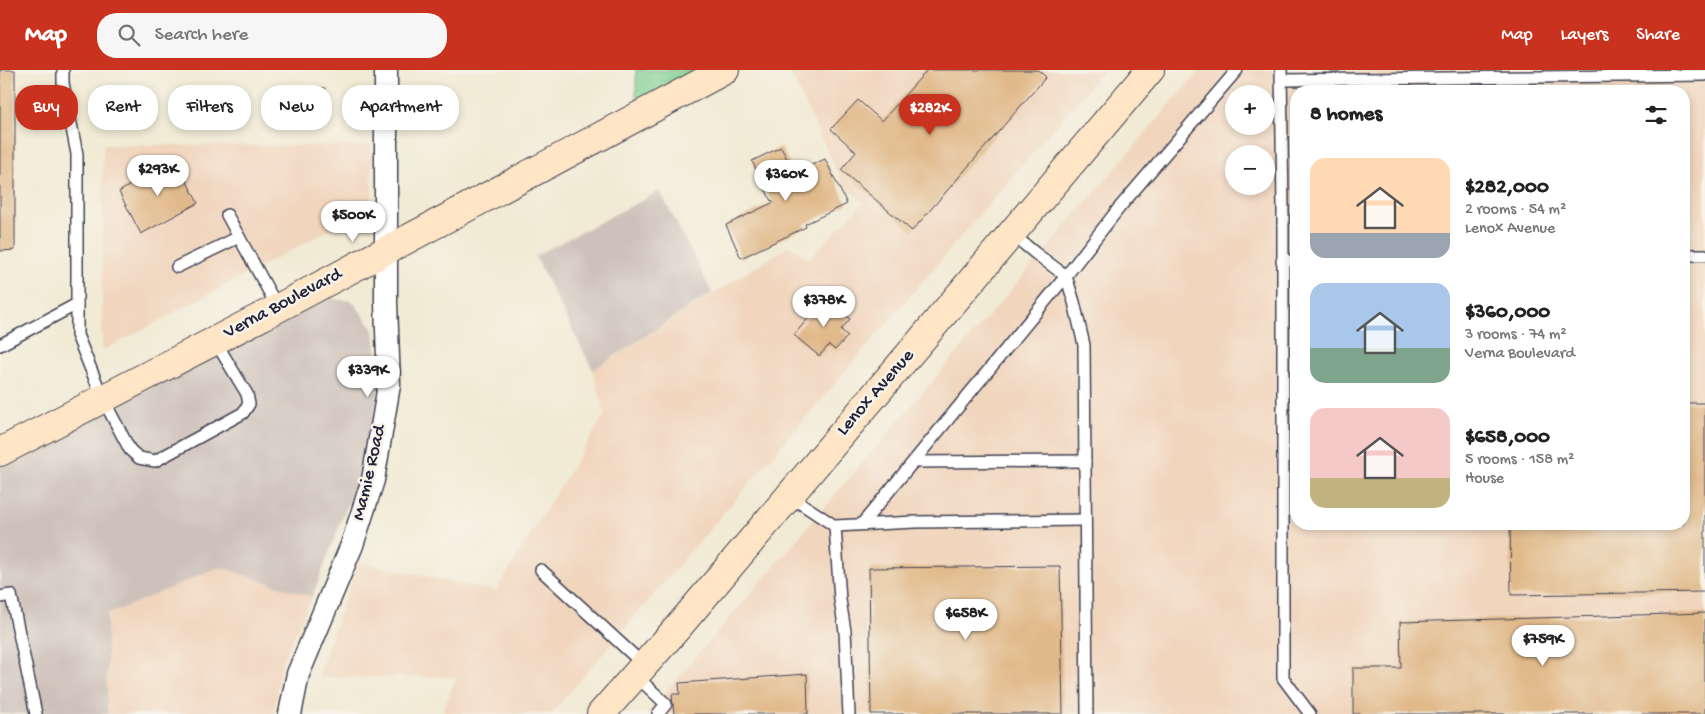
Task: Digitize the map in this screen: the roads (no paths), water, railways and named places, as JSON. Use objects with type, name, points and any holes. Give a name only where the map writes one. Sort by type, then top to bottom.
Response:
[{"type":"main road","name":"Verna Boulevard","points":[[0,452],[278,308],[725,70]]},
{"type":"main road","name":"Lenox Avenue","points":[[601,714],[1150,70]]},
{"type":"street","name":"Mamie Road","points":[[290,714],[298,674],[352,545],[373,480],[390,385],[386,303],[386,70]]},
{"type":"lane","points":[[63,70],[63,83],[78,154],[77,335],[103,398],[130,450],[139,458],[155,461],[243,413],[249,404],[247,394],[214,340]]},
{"type":"lane","points":[[862,524],[1066,276],[1119,208],[1237,70]]},
{"type":"lane","points":[[1310,714],[1283,678],[1282,75],[1705,75]]},
{"type":"lane","points":[[227,215],[278,308]]},
{"type":"lane","points":[[1012,234],[1066,276],[1084,344],[1087,714]]},
{"type":"lane","points":[[177,267],[239,237]]},
{"type":"lane","points":[[1690,255],[1705,255]]},
{"type":"lane","points":[[1282,261],[1290,261]]},
{"type":"lane","points":[[0,345],[77,304]]},
{"type":"lane","points":[[914,462],[1085,461]]},
{"type":"lane","points":[[788,495],[835,526],[915,522],[1084,520]]},
{"type":"lane","points":[[835,526],[840,600],[845,632],[849,714]]},
{"type":"lane","points":[[541,570],[640,670],[666,704],[658,714]]},
{"type":"lane","points":[[0,597],[11,595],[36,714]]}]
